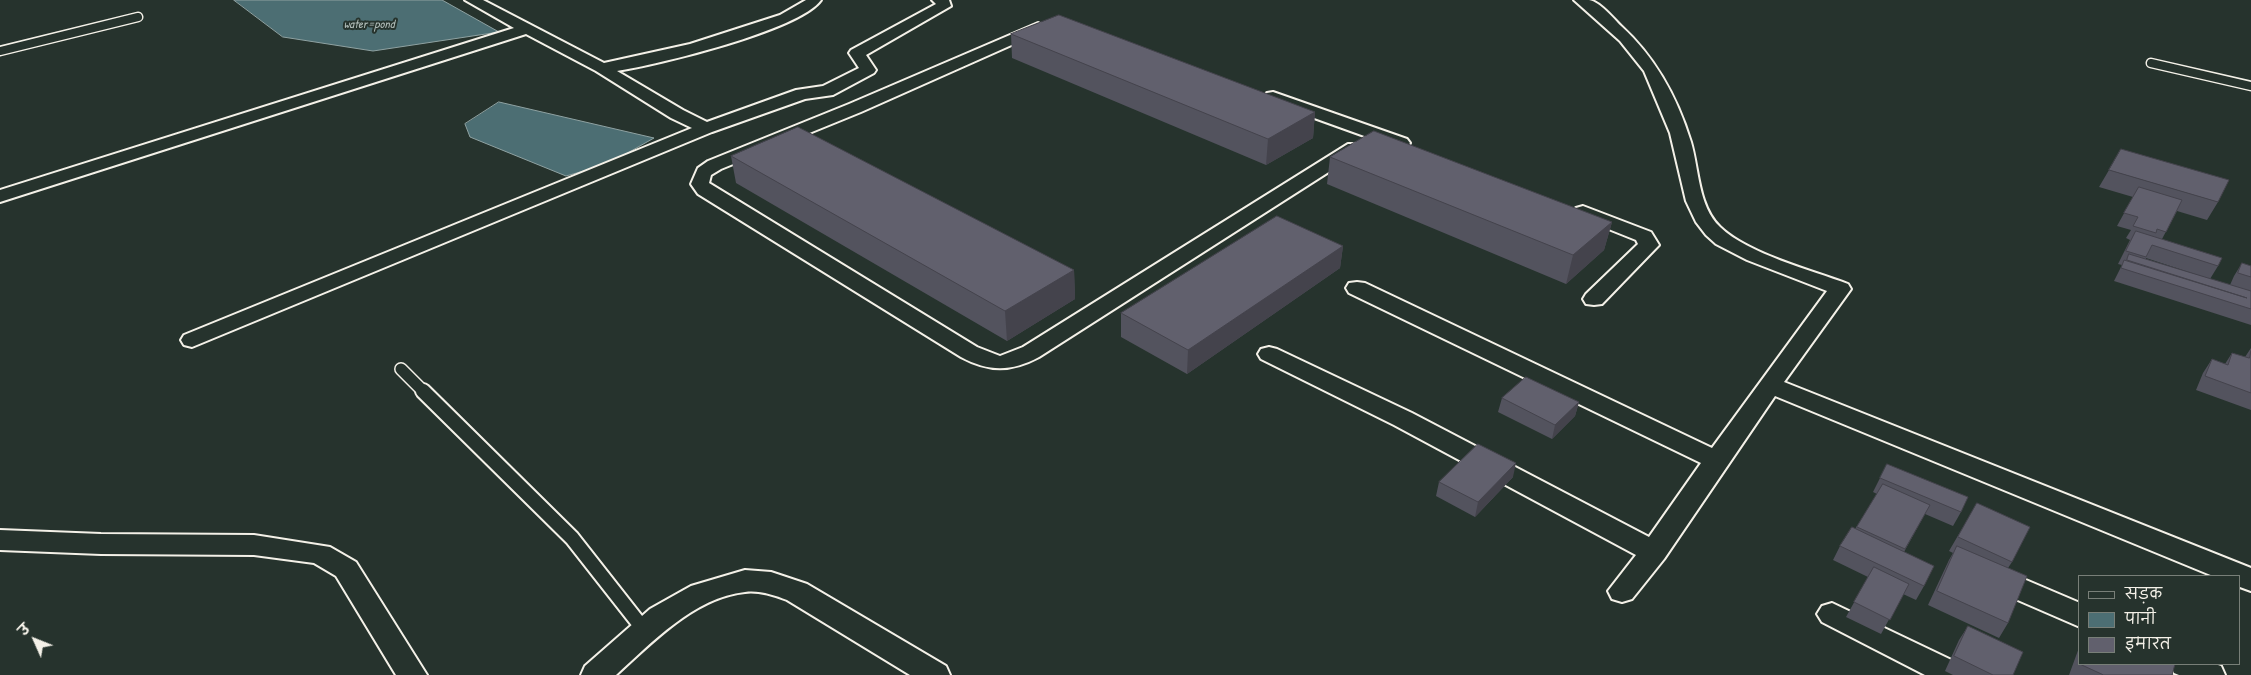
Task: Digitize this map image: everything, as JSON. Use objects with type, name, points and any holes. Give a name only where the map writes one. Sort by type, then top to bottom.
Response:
[{"type":"street","points":[[472,0],[602,68],[677,114],[706,128]]},
{"type":"street","points":[[602,68],[676,55],[781,20],[814,0]]},
{"type":"street","points":[[192,340],[706,128],[802,94],[827,91],[868,70],[857,53],[944,6],[943,2],[938,0]]},
{"type":"street","points":[[1581,0],[1640,55],[1654,74],[1682,140],[1698,208],[1704,221],[1714,232],[1748,252],[1840,289],[1772,386],[1716,460],[1654,552],[1622,591]]},
{"type":"street","points":[[1053,22],[854,108],[723,161],[707,169],[700,177],[700,184],[705,190],[969,352],[995,364],[1012,363],[1377,133]]},
{"type":"street","points":[[0,196],[527,29]]},
{"type":"street","points":[[850,80],[884,95]]},
{"type":"street","points":[[827,91],[854,108]]},
{"type":"street","points":[[1258,92],[1377,133],[1414,148]]},
{"type":"street","points":[[1572,208],[1636,233],[1649,240],[1650,244],[1594,299]]},
{"type":"street","points":[[1357,288],[1716,460]]},
{"type":"street","points":[[1269,354],[1404,418],[1654,552]]},
{"type":"street","points":[[1772,386],[2239,575]]},
{"type":"street","points":[[0,540],[101,544],[254,545],[320,554],[346,569],[412,675]]},
{"type":"street","points":[[1969,566],[2078,615]]},
{"type":"street","points":[[596,675],[660,617],[701,594],[744,581],[772,583],[796,592],[935,675]]},
{"type":"street","points":[[1832,614],[1953,675]]},
{"type":"street","points":[[2187,665],[2210,675]]},
{"type":"lane","points":[[0,51],[138,17]]},
{"type":"lane","points":[[2151,63],[2251,86]]},
{"type":"lane","points":[[401,369],[572,538],[645,631]]},
{"type":"water","name":"water=pond","points":[[234,0],[442,0],[499,32],[373,51],[283,37]]},
{"type":"water","points":[[499,102],[654,138],[608,164],[566,176],[470,137],[465,124]]},
{"type":"building","points":[[1059,15],[1315,112],[1268,139],[1011,34]]},
{"type":"building","points":[[798,127],[1074,270],[1005,311],[731,156]]},
{"type":"building","points":[[1374,131],[1612,222],[1573,255],[1330,157]]},
{"type":"building","points":[[2121,149],[2229,180],[2218,202],[2109,170]]},
{"type":"building","points":[[2139,187],[2182,200],[2166,232],[2157,229],[2156,233],[2133,226],[2138,217],[2124,213]]},
{"type":"building","points":[[1277,216],[1343,246],[1188,350],[1121,313]]},
{"type":"building","points":[[2136,231],[2222,258],[2218,266],[2152,245],[2146,257],[2126,251]]},
{"type":"building","points":[[2129,254],[2251,291],[2251,309],[2121,268],[2124,260],[2247,298],[2127,260]]},
{"type":"building","points":[[2242,263],[2251,266],[2251,277],[2238,273]]},
{"type":"building","points":[[2251,351],[2251,393],[2205,376],[2212,359],[2228,365],[2232,353],[2249,358]]},
{"type":"building","points":[[1526,377],[1579,402],[1555,425],[1502,398]]},
{"type":"building","points":[[1478,444],[1516,463],[1478,502],[1439,482]]},
{"type":"building","points":[[1887,464],[1968,497],[1961,512],[1880,478]]},
{"type":"building","points":[[1883,484],[1930,505],[1905,549],[1857,527]]},
{"type":"building","points":[[1977,503],[2030,527],[2012,562],[1958,537]]},
{"type":"building","points":[[1852,527],[1934,566],[1924,586],[1840,546]]},
{"type":"building","points":[[1957,546],[2027,576],[2008,623],[1937,591]]},
{"type":"building","points":[[1874,567],[1909,584],[1890,620],[1854,602]]},
{"type":"building","points":[[1968,626],[2023,652],[2013,675],[1993,675],[1954,656]]},
{"type":"building","points":[[2082,665],[2175,665],[2172,675],[2104,675]]}]
